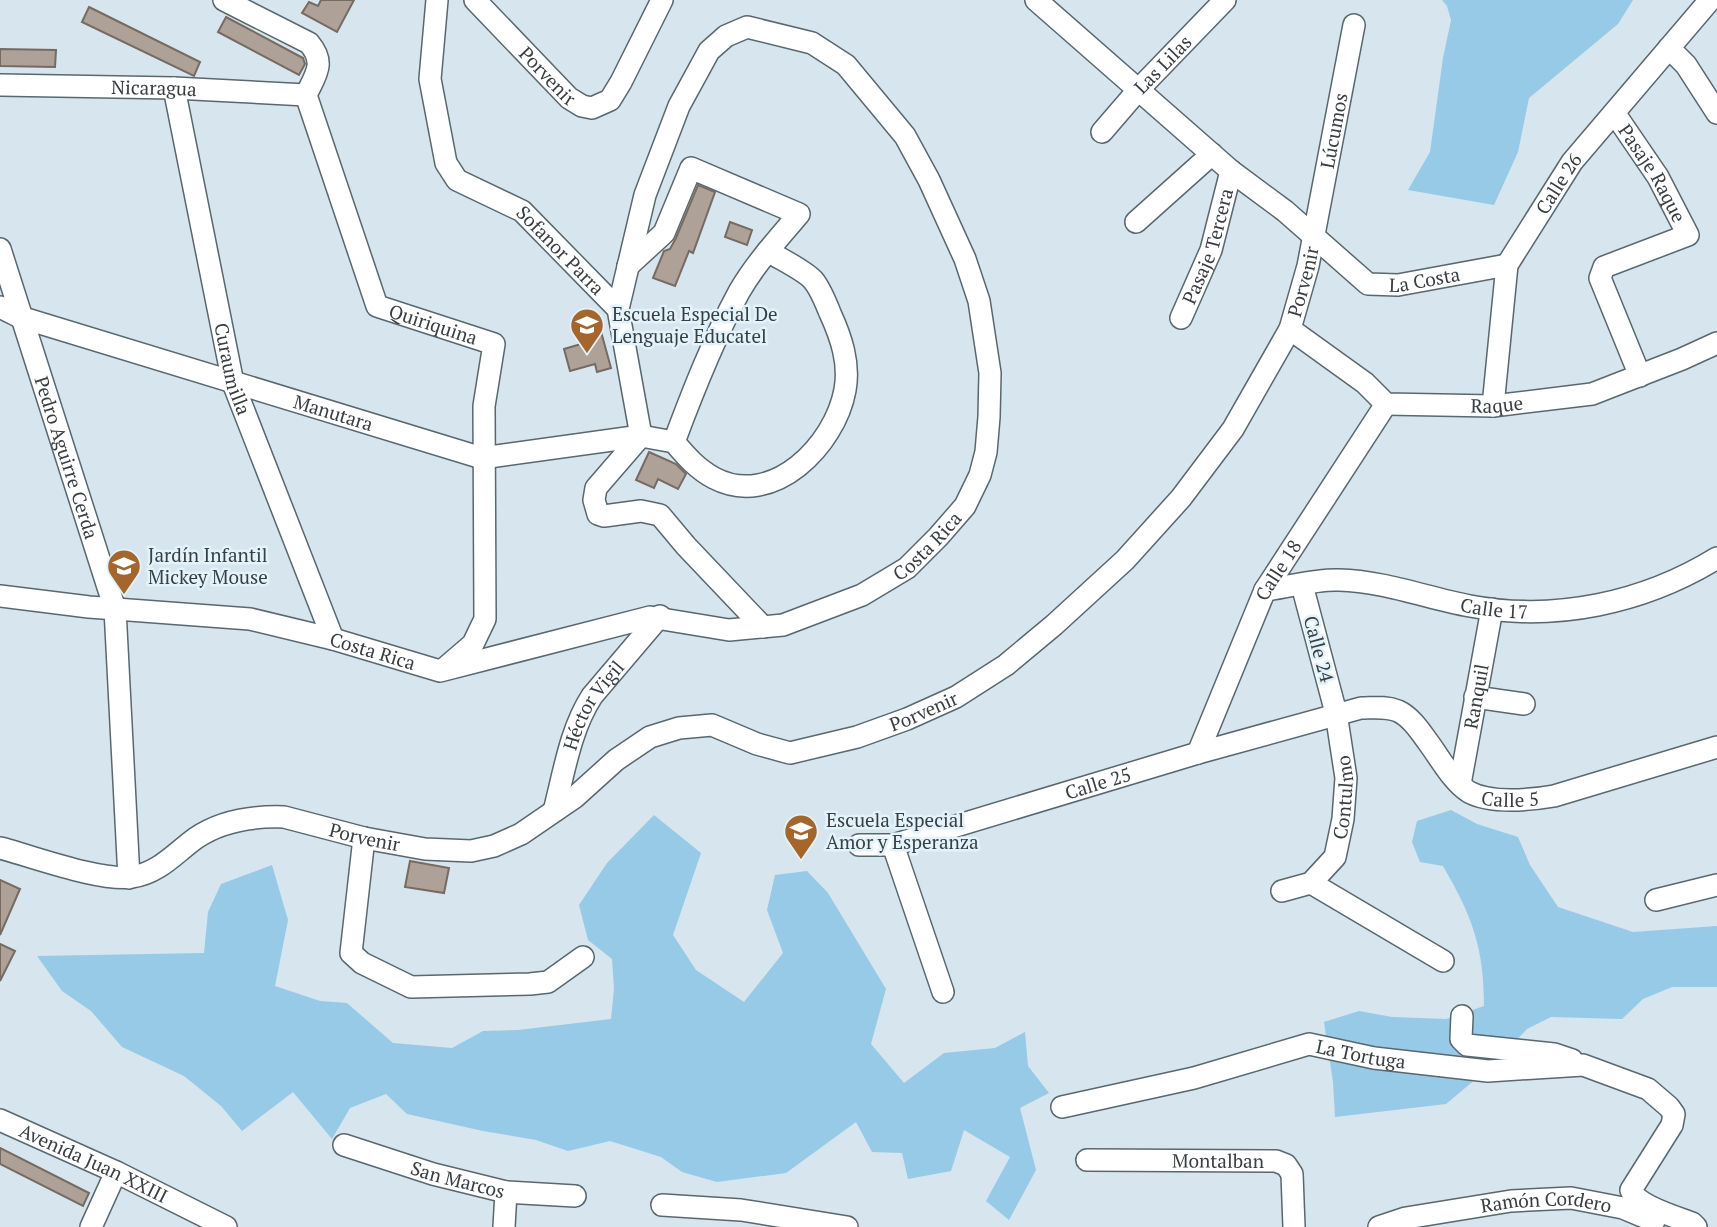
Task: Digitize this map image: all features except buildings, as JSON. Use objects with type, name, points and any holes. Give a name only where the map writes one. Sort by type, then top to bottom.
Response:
[{"type":"street","points":[[224,0],[309,43],[317,52],[318,70],[306,95]]},
{"type":"street","name":"Sofanor Parra","points":[[437,0],[430,79],[446,163],[457,180],[522,211],[618,309],[641,436]]},
{"type":"street","name":"Porvenir","points":[[475,0],[569,98],[582,106],[592,108],[610,100],[662,0]]},
{"type":"street","name":"Porvenir","points":[[0,848],[103,876],[129,878],[163,865],[195,839],[211,830],[257,817],[284,817],[364,838],[425,849],[471,851],[494,846],[521,834],[575,797],[616,760],[650,737],[679,728],[712,725],[757,744],[790,753],[857,737],[907,719],[956,696],[1006,665],[1125,560],[1181,498],[1233,429],[1290,329],[1308,267],[1313,238],[1285,211],[1231,172],[1037,0]]},
{"type":"street","name":"Las Lilas","points":[[1102,132],[1139,89],[1225,0]]},
{"type":"street","name":"Calle 26","points":[[1493,405],[1507,265],[1572,162],[1710,0]]},
{"type":"street","name":"Lúcumos","points":[[1313,238],[1354,24]]},
{"type":"street","name":"Costa Rica","points":[[0,596],[115,609],[250,619],[333,639],[440,671],[628,621],[660,617],[729,630],[783,625],[862,596],[907,568],[939,537],[965,506],[980,475],[986,452],[990,373],[979,301],[965,259],[929,180],[905,136],[846,65],[812,43],[747,27],[726,36],[709,51],[680,106],[645,195],[618,309]]},
{"type":"street","points":[[1669,48],[1686,65],[1717,113]]},
{"type":"street","name":"Nicaragua","points":[[0,85],[174,88],[306,95]]},
{"type":"street","name":"Curaumilla","points":[[174,88],[233,383],[333,639]]},
{"type":"street","name":"Quiriquina","points":[[306,95],[377,306],[494,344],[484,406],[482,458],[485,619],[473,644],[440,671]]},
{"type":"street","name":"Pasaje Raque","points":[[1615,114],[1658,177],[1688,235],[1604,267],[1600,272],[1600,278],[1640,376]]},
{"type":"street","points":[[1136,222],[1212,154]]},
{"type":"street","name":"Sofanor Parra","points":[[628,266],[664,233],[691,168],[799,214],[768,251]]},
{"type":"street","name":"Pasaje Tercera","points":[[1181,318],[1211,250],[1231,172]]},
{"type":"street","name":"La Costa","points":[[1313,238],[1368,284],[1398,285],[1507,265]]},
{"type":"street","name":"Pedro Aguirre Cerda","points":[[0,248],[115,609],[129,878]]},
{"type":"street","points":[[768,251],[812,279],[839,333],[846,360],[845,390],[825,439],[808,458],[785,475],[762,485],[739,485],[715,479],[699,468],[674,442],[698,378],[740,290],[768,251]]},
{"type":"street","name":"Manutara","points":[[0,307],[20,317],[482,458],[641,436],[674,442]]},
{"type":"street","points":[[1290,329],[1365,383],[1386,404]]},
{"type":"street","name":"Raque","points":[[1386,404],[1493,405],[1592,394],[1717,343]]},
{"type":"street","name":"Calle 18","points":[[1198,753],[1265,590],[1386,404]]},
{"type":"street","points":[[641,436],[596,488],[595,508],[598,514],[604,516],[641,511],[660,514],[763,627]]},
{"type":"street","name":"Calle 17","points":[[1265,590],[1337,580],[1372,583],[1471,606],[1556,612],[1593,607],[1657,587],[1695,572],[1717,558]]},
{"type":"street","name":"Calle 24","points":[[1302,585],[1336,713]]},
{"type":"street","name":"Ranquil","points":[[1460,784],[1492,609]]},
{"type":"street","name":"Héctor Vigil","points":[[554,811],[583,710],[660,617]]},
{"type":"street","points":[[1475,697],[1524,704]]},
{"type":"street","name":"Calle 5","points":[[1336,713],[1361,708],[1389,708],[1401,713],[1421,732],[1460,784],[1470,792],[1485,797],[1528,801],[1554,796],[1717,747]]},
{"type":"street","name":"Calle 25","points":[[859,845],[893,845],[1336,713]]},
{"type":"street","name":"Contulmo","points":[[1311,883],[1335,857],[1343,819],[1346,778],[1336,713]]},
{"type":"street","points":[[364,838],[351,953],[362,963],[411,987],[530,984],[548,982],[583,957]]},
{"type":"street","points":[[893,845],[943,992]]},
{"type":"street","points":[[1282,891],[1311,883],[1443,961]]},
{"type":"street","points":[[1656,900],[1717,885]]},
{"type":"street","name":"La Tortuga","points":[[1462,1016],[1461,1039],[1467,1045],[1553,1054],[1648,1089],[1669,1107],[1674,1114],[1672,1125],[1631,1190],[1642,1202],[1696,1227]]},
{"type":"street","name":"La Tortuga","points":[[1062,1107],[1194,1078],[1309,1044],[1374,1058],[1488,1071],[1583,1065]]},
{"type":"street","name":"Avenida Juan XXIII","points":[[0,1120],[116,1172],[226,1227]]},
{"type":"street","name":"San Marcos","points":[[344,1145],[433,1174],[506,1192],[575,1196]]},
{"type":"street","name":"Montalban","points":[[1087,1160],[1276,1161],[1286,1165],[1292,1174],[1294,1227]]},
{"type":"street","points":[[91,1227],[116,1172]]},
{"type":"street","points":[[504,1227],[506,1192]]},
{"type":"street","name":"Ramón Cordero","points":[[1379,1227],[1511,1201],[1571,1198],[1623,1209],[1668,1227]]},
{"type":"street","points":[[662,1205],[741,1210],[847,1227]]},
{"type":"shaded area","points":[[1442,0],[1633,0],[1618,24],[1529,98],[1518,152],[1494,205],[1408,190],[1430,152],[1451,20]]},
{"type":"shaded area","points":[[1451,810],[1477,824],[1518,837],[1530,865],[1558,907],[1633,932],[1717,926],[1717,987],[1672,987],[1643,999],[1622,1019],[1551,1017],[1527,1029],[1496,1062],[1446,1104],[1335,1117],[1324,1022],[1359,1011],[1392,1017],[1446,1019],[1484,1006],[1479,949],[1462,901],[1443,866],[1420,862],[1412,842],[1417,821]]},
{"type":"shaded area","points":[[654,815],[701,853],[673,935],[696,970],[744,1002],[783,953],[767,910],[775,875],[807,871],[828,893],[886,989],[871,1044],[904,1083],[944,1053],[995,1048],[1025,1032],[1028,1066],[1049,1093],[1020,1108],[1036,1170],[1009,1220],[986,1201],[1010,1157],[964,1130],[951,1171],[908,1179],[902,1153],[872,1152],[856,1122],[786,1173],[717,1182],[682,1172],[661,1157],[610,1141],[568,1151],[536,1140],[407,1114],[386,1094],[350,1108],[332,1139],[293,1092],[242,1131],[221,1106],[184,1076],[122,1047],[91,1011],[62,991],[37,956],[204,953],[208,912],[221,884],[272,865],[288,920],[275,986],[320,1001],[347,1003],[393,1043],[452,1048],[483,1031],[518,1030],[611,1019],[614,989],[612,959],[588,940],[579,905],[607,863]]},
{"type":"place","name":"Escuela Especial De Lenguaje Educatel","points":[[587,355]]},
{"type":"place","name":"Jardín Infantil Mickey Mouse","points":[[124,596]]},
{"type":"place","name":"Escuela Especial Amor y Esperanza","points":[[801,861]]}]
